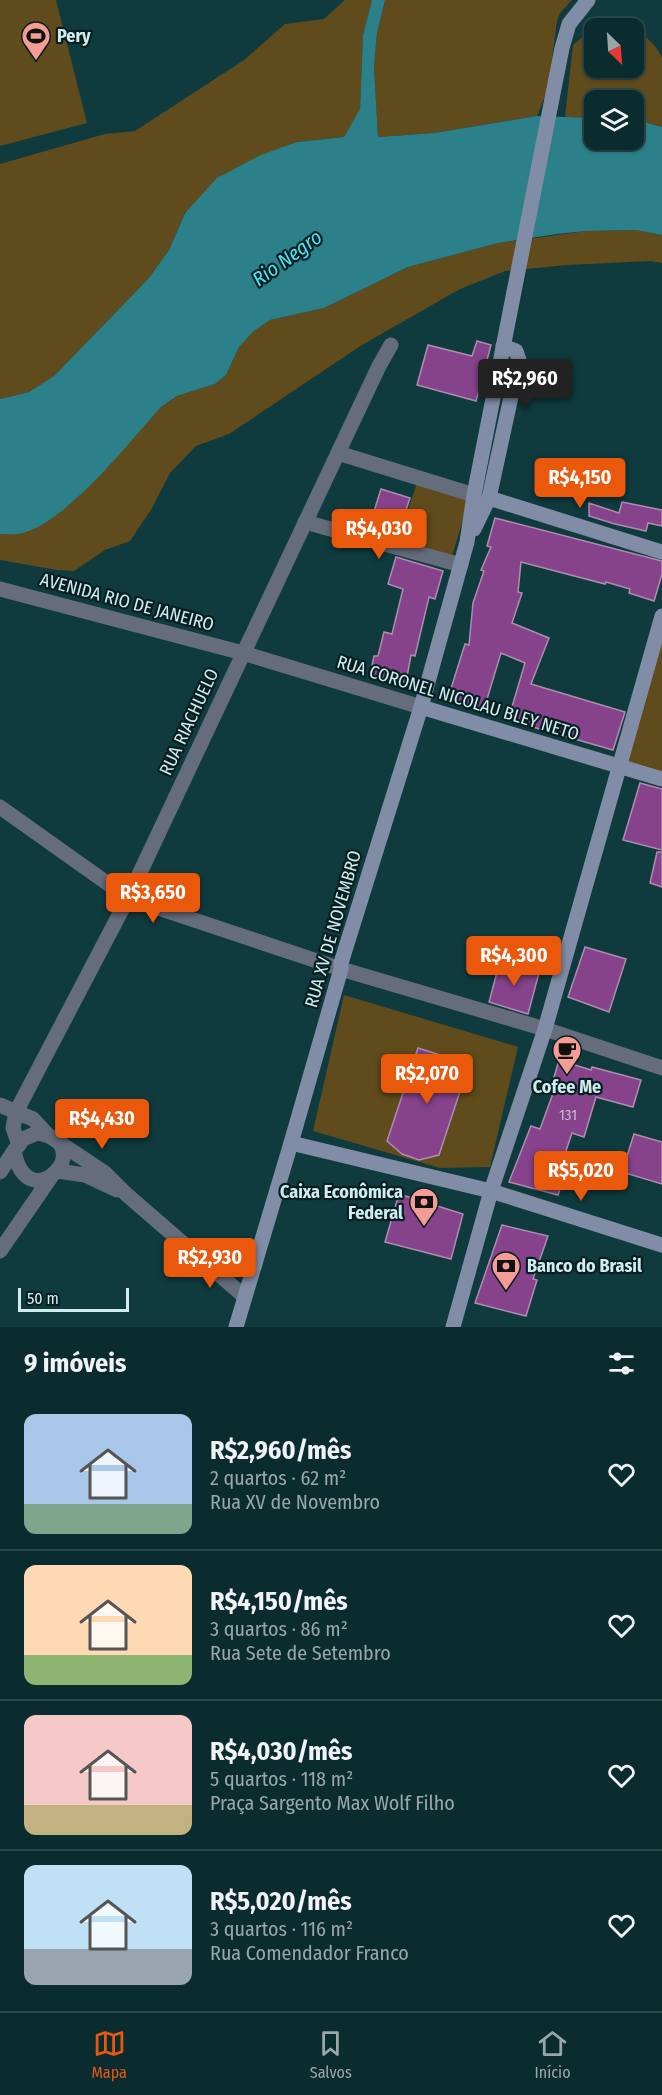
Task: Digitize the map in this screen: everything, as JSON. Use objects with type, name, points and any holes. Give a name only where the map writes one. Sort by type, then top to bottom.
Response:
[{"type":"main road","name":"RUA XV DE NOVEMBRO","points":[[236,1327],[291,1143],[341,963],[421,707],[519,360],[516,351],[503,346],[565,35],[569,24],[588,0]]},
{"type":"main road","points":[[482,496],[662,552]]},
{"type":"main road","points":[[453,1327],[491,1191],[544,1029],[662,616]]},
{"type":"main road","name":"RUA CORONEL NICOLAU BLEY NETO","points":[[421,707],[662,779]]},
{"type":"main road","points":[[291,1143],[491,1191],[662,1245]]},
{"type":"street","name":"RUA RIACHUELO","points":[[13,1128],[16,1112],[128,898],[391,345]]},
{"type":"street","points":[[338,453],[482,496]]},
{"type":"street","points":[[305,522],[461,565]]},
{"type":"street","name":"AVENIDA RIO DE JANEIRO","points":[[0,589],[243,653]]},
{"type":"street","name":"RUA CORONEL NICOLAU BLEY NETO","points":[[243,653],[421,707]]},
{"type":"street","points":[[0,807],[128,898],[341,969],[544,1029],[662,1068]]},
{"type":"street","points":[[0,1106],[33,1119],[62,1148],[63,1156],[54,1174],[0,1251]]},
{"type":"street","points":[[0,1117],[13,1128],[19,1168],[23,1174],[37,1180],[54,1174],[85,1175],[126,1194]]},
{"type":"street","points":[[0,1172],[16,1148],[30,1135],[37,1132],[49,1136],[94,1164],[245,1297]]},
{"type":"street","points":[[195,1255],[231,1265],[255,1265]]},
{"type":"shaded area","name":"Pery","points":[[0,0],[56,0],[87,123],[0,146]]},
{"type":"shaded area","points":[[345,0],[372,0],[363,35],[360,110],[344,137],[297,142],[185,212],[169,250],[148,279],[54,376],[29,392],[0,399],[0,164],[105,134],[135,131],[244,60],[285,24],[324,19]]},
{"type":"shaded area","points":[[385,0],[572,0],[560,13],[557,21],[548,89],[537,116],[434,133],[378,137],[374,67],[377,33]]},
{"type":"shaded area","points":[[644,35],[662,57],[662,127],[644,122],[644,90],[584,90],[584,118],[565,117],[573,45],[584,36],[584,78],[644,78]]},
{"type":"shaded area","points":[[636,230],[662,235],[662,263],[651,261],[567,265],[505,271],[460,289],[362,345],[229,434],[196,446],[170,473],[152,508],[130,541],[105,550],[74,571],[0,560],[0,534],[21,533],[76,499],[161,407],[177,396],[215,384],[226,375],[239,347],[254,331],[270,320],[324,308],[408,267],[498,243],[586,231]]},
{"type":"shaded area","points":[[417,483],[469,500],[452,556],[398,539]]},
{"type":"shaded area","points":[[662,618],[662,777],[622,765]]},
{"type":"shaded area","points":[[344,995],[518,1047],[490,1167],[440,1168],[313,1131]]},
{"type":"water","name":"Rio Negro","points":[[372,0],[385,0],[377,33],[374,67],[378,137],[434,133],[537,116],[584,118],[584,150],[644,150],[644,122],[662,127],[662,235],[636,230],[586,231],[498,243],[408,267],[324,308],[270,320],[254,331],[239,347],[226,375],[215,384],[177,396],[161,407],[97,479],[60,513],[23,533],[0,534],[0,399],[29,392],[54,376],[148,279],[169,250],[185,213],[217,178],[261,155],[297,142],[344,137],[360,109],[363,35]]},
{"type":"building","points":[[477,341],[491,345],[476,401],[417,385],[428,345],[472,356]]},
{"type":"building","points":[[381,489],[410,498],[399,531],[371,521]]},
{"type":"building","points":[[622,502],[662,510],[662,526],[648,523],[646,531],[589,516],[589,503],[619,513]]},
{"type":"building","points":[[495,518],[662,561],[662,574],[654,601],[629,593],[630,589],[521,562],[518,592],[522,593],[512,623],[549,638],[531,684],[625,712],[613,750],[508,720],[525,663],[501,653],[484,709],[448,698],[465,644],[469,645],[473,603],[484,571],[481,570],[491,547],[487,546]]},
{"type":"building","points":[[396,557],[443,571],[435,599],[429,597],[415,656],[411,655],[406,682],[370,675],[374,656],[378,656],[384,632],[392,634],[403,589],[388,584]]},
{"type":"building","points":[[640,783],[662,789],[662,850],[623,840]]},
{"type":"building","points":[[657,852],[662,852],[662,887],[650,883]]},
{"type":"building","points":[[585,947],[626,959],[609,1012],[568,997]]},
{"type":"building","points":[[500,961],[539,973],[528,1014],[489,1002]]},
{"type":"building","points":[[418,1048],[469,1064],[439,1155],[419,1160],[402,1154],[387,1141]]},
{"type":"building","points":[[559,1060],[591,1070],[592,1067],[641,1080],[633,1107],[596,1097],[584,1137],[572,1133],[560,1169],[566,1170],[558,1195],[509,1182],[531,1126],[540,1129],[556,1085],[552,1084]]},
{"type":"building","points":[[634,1134],[662,1142],[662,1184],[622,1172]]},
{"type":"building","name":"Caixa Econômica Federal","points":[[399,1194],[463,1214],[451,1259],[385,1242]]},
{"type":"building","points":[[502,1225],[548,1236],[533,1279],[537,1280],[526,1316],[475,1303]]},
{"type":"place","name":"Pery","points":[[36,62]]},
{"type":"place","name":"Cofee Me","points":[[567,1076]]},
{"type":"place","name":"Caixa Econômica Federal","points":[[424,1228]]},
{"type":"place","name":"Banco do Brasil","points":[[506,1292]]}]
